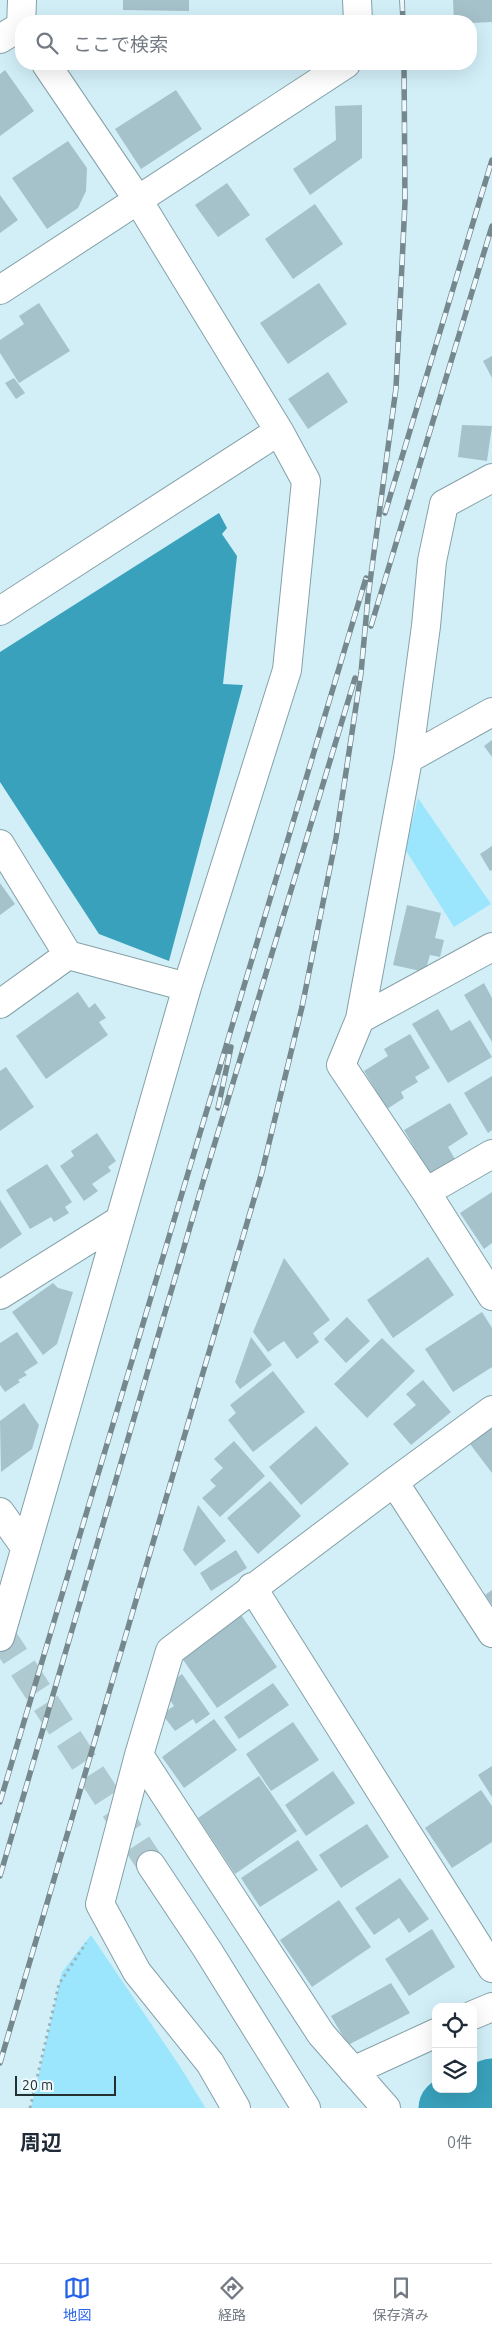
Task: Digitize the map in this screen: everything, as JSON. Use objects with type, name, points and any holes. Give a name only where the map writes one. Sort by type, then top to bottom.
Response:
[{"type":"street","points":[[21,15],[22,0]]},
{"type":"street","points":[[357,0],[358,15]]},
{"type":"street","points":[[0,39],[15,30]]},
{"type":"street","points":[[0,1637],[187,987],[286,670],[306,481],[279,431],[138,200],[50,70]]},
{"type":"street","points":[[0,290],[337,70]]},
{"type":"street","points":[[0,611],[279,431]]},
{"type":"street","points":[[492,478],[444,504],[432,561],[426,626],[408,759],[360,1019],[341,1065],[426,1192],[492,1296]]},
{"type":"street","points":[[408,759],[492,712]]},
{"type":"street","points":[[0,844],[68,955],[187,987]]},
{"type":"street","points":[[360,1019],[492,946]]},
{"type":"street","points":[[0,1004],[68,955]]},
{"type":"street","points":[[426,1192],[492,1154]]},
{"type":"street","points":[[0,1295],[120,1220]]},
{"type":"street","points":[[236,2108],[210,2063],[137,1972],[100,1904],[139,1754],[170,1651],[492,1410]]},
{"type":"street","points":[[394,1482],[492,1633]]},
{"type":"street","points":[[0,1512],[25,1547]]},
{"type":"street","points":[[252,1588],[492,1968]]},
{"type":"street","points":[[139,1754],[321,2034],[369,2089],[432,2035]]},
{"type":"street","points":[[151,1865],[207,1950],[306,2108]]},
{"type":"street","points":[[477,2013],[492,2007]]},
{"type":"path","points":[[30,2108],[59,1984],[91,1935],[100,1904]]},
{"type":"shaded area","points":[[219,513],[227,528],[222,534],[237,556],[223,684],[243,685],[169,961],[99,934],[0,782],[0,652]]},
{"type":"shaded area","points":[[418,798],[491,904],[454,927],[405,849]]},
{"type":"shaded area","points":[[91,1935],[179,2065],[205,2107],[31,2108],[62,1972]]},
{"type":"building","points":[[123,0],[189,0],[189,11],[123,10]]},
{"type":"building","points":[[453,0],[492,0],[492,22],[477,23],[477,15],[454,15]]},
{"type":"building","points":[[5,70],[34,111],[0,136],[0,74]]},
{"type":"building","points":[[176,90],[202,129],[141,169],[115,129]]},
{"type":"building","points":[[362,105],[362,158],[310,195],[293,169],[336,140],[335,106]]},
{"type":"building","points":[[68,141],[87,168],[86,191],[78,208],[47,229],[12,178]]},
{"type":"building","points":[[227,183],[250,215],[218,237],[195,205]]},
{"type":"building","points":[[0,195],[18,220],[0,233]]},
{"type":"building","points":[[315,204],[343,244],[293,279],[265,239]]},
{"type":"building","points":[[319,283],[347,324],[288,364],[260,323]]},
{"type":"building","points":[[39,303],[70,351],[19,383],[0,353],[0,340],[24,324],[19,316]]},
{"type":"building","points":[[492,356],[492,378],[483,361]]},
{"type":"building","points":[[328,372],[348,402],[308,429],[288,399]]},
{"type":"building","points":[[14,378],[25,393],[16,399],[5,383]]},
{"type":"building","points":[[462,425],[492,426],[487,461],[458,457]]},
{"type":"building","points":[[492,740],[492,757],[484,746]]},
{"type":"building","points":[[492,846],[492,870],[490,871],[480,854]]},
{"type":"building","points":[[0,883],[15,904],[0,915]]},
{"type":"building","points":[[407,905],[441,913],[435,938],[444,940],[440,957],[430,955],[425,972],[393,965]]},
{"type":"building","points":[[484,983],[492,998],[492,1042],[464,995]]},
{"type":"building","points":[[78,992],[89,1008],[95,1003],[106,1018],[99,1022],[108,1035],[46,1079],[16,1036]]},
{"type":"building","points":[[438,1009],[451,1031],[470,1020],[492,1057],[448,1083],[412,1024]]},
{"type":"building","points":[[410,1034],[430,1068],[415,1077],[418,1082],[401,1092],[404,1098],[387,1109],[364,1071],[388,1056],[384,1049]]},
{"type":"building","points":[[6,1067],[34,1107],[0,1131],[0,1071]]},
{"type":"building","points":[[492,1076],[492,1130],[488,1133],[464,1093]]},
{"type":"building","points":[[450,1103],[468,1134],[448,1147],[456,1161],[431,1176],[404,1130]]},
{"type":"building","points":[[97,1133],[116,1161],[108,1167],[111,1171],[92,1184],[98,1191],[84,1201],[60,1166],[74,1156],[71,1151]]},
{"type":"building","points":[[47,1164],[72,1202],[65,1207],[69,1213],[54,1222],[51,1217],[30,1229],[6,1190]]},
{"type":"building","points":[[492,1192],[492,1243],[484,1249],[460,1213]]},
{"type":"building","points":[[0,1200],[22,1234],[0,1249]]},
{"type":"building","points":[[428,1257],[454,1295],[393,1338],[367,1300]]},
{"type":"building","points":[[284,1258],[330,1320],[313,1333],[319,1342],[297,1359],[284,1341],[268,1352],[253,1332]]},
{"type":"building","points":[[53,1283],[58,1288],[73,1292],[57,1344],[43,1355],[12,1312]]},
{"type":"building","points":[[482,1312],[492,1328],[492,1367],[453,1392],[425,1349]]},
{"type":"building","points":[[347,1317],[370,1341],[346,1363],[324,1339]]},
{"type":"building","points":[[17,1332],[38,1363],[24,1372],[27,1375],[18,1380],[20,1382],[5,1392],[0,1385],[0,1343]]},
{"type":"building","points":[[251,1337],[272,1365],[240,1389],[235,1382]]},
{"type":"building","points":[[382,1338],[415,1371],[367,1418],[334,1384]]},
{"type":"building","points":[[273,1371],[305,1412],[253,1452],[228,1420],[236,1413],[230,1405]]},
{"type":"building","points":[[423,1380],[451,1412],[411,1445],[393,1424],[416,1405],[406,1394]]},
{"type":"building","points":[[24,1403],[39,1425],[32,1449],[1,1472],[0,1421]]},
{"type":"building","points":[[492,1421],[492,1473],[467,1440]]},
{"type":"building","points":[[316,1426],[349,1464],[301,1505],[269,1467]]},
{"type":"building","points":[[234,1441],[265,1476],[220,1517],[202,1498],[216,1486],[210,1480],[223,1468],[214,1459]]},
{"type":"building","points":[[270,1481],[301,1516],[258,1554],[227,1518]]},
{"type":"building","points":[[198,1505],[226,1541],[195,1566],[183,1550]]},
{"type":"building","points":[[236,1550],[247,1568],[211,1591],[200,1573]]},
{"type":"building","points":[[492,1590],[492,1605],[485,1595]]},
{"type":"building","points":[[239,1612],[277,1667],[217,1708],[179,1654]]},
{"type":"building","points":[[182,1674],[210,1714],[196,1724],[193,1719],[175,1731],[162,1714],[174,1706],[166,1694],[174,1689],[170,1683]]},
{"type":"building","points":[[273,1683],[289,1705],[239,1739],[224,1717]]},
{"type":"building","points":[[214,1719],[237,1750],[184,1788],[162,1757]]},
{"type":"building","points":[[293,1722],[319,1760],[271,1791],[246,1754]]},
{"type":"building","points":[[492,1766],[492,1797],[478,1775]]},
{"type":"building","points":[[333,1771],[355,1803],[306,1836],[285,1805]]},
{"type":"building","points":[[259,1776],[297,1831],[235,1874],[198,1818]]},
{"type":"building","points":[[481,1790],[492,1806],[492,1842],[452,1868],[425,1828]]},
{"type":"building","points":[[367,1824],[389,1857],[341,1888],[319,1855]]},
{"type":"building","points":[[298,1840],[318,1870],[260,1907],[241,1878]]},
{"type":"building","points":[[400,1878],[429,1919],[409,1933],[399,1918],[374,1935],[355,1908]]},
{"type":"building","points":[[339,1900],[371,1947],[312,1987],[280,1940]]},
{"type":"building","points":[[432,1929],[455,1967],[409,1996],[385,1959]]},
{"type":"building","points":[[391,1983],[410,2013],[348,2045],[331,2016]]},
{"type":"waterway","points":[[449,2108],[492,2089]]},
{"type":"tunnel","points":[[0,1633],[151,1865]]},
{"type":"railway","points":[[402,0],[403,15]]},
{"type":"railway","points":[[0,2063],[262,1172],[302,1007],[336,838],[361,673],[368,597],[396,388],[405,202],[404,70]]},
{"type":"railway","points":[[385,513],[492,160]]},
{"type":"railway","points":[[371,626],[492,226]]},
{"type":"railway","points":[[0,1802],[366,578]]},
{"type":"railway","points":[[0,1876],[204,1179],[355,678]]},
{"type":"railway","points":[[218,1108],[231,1047]]}]
